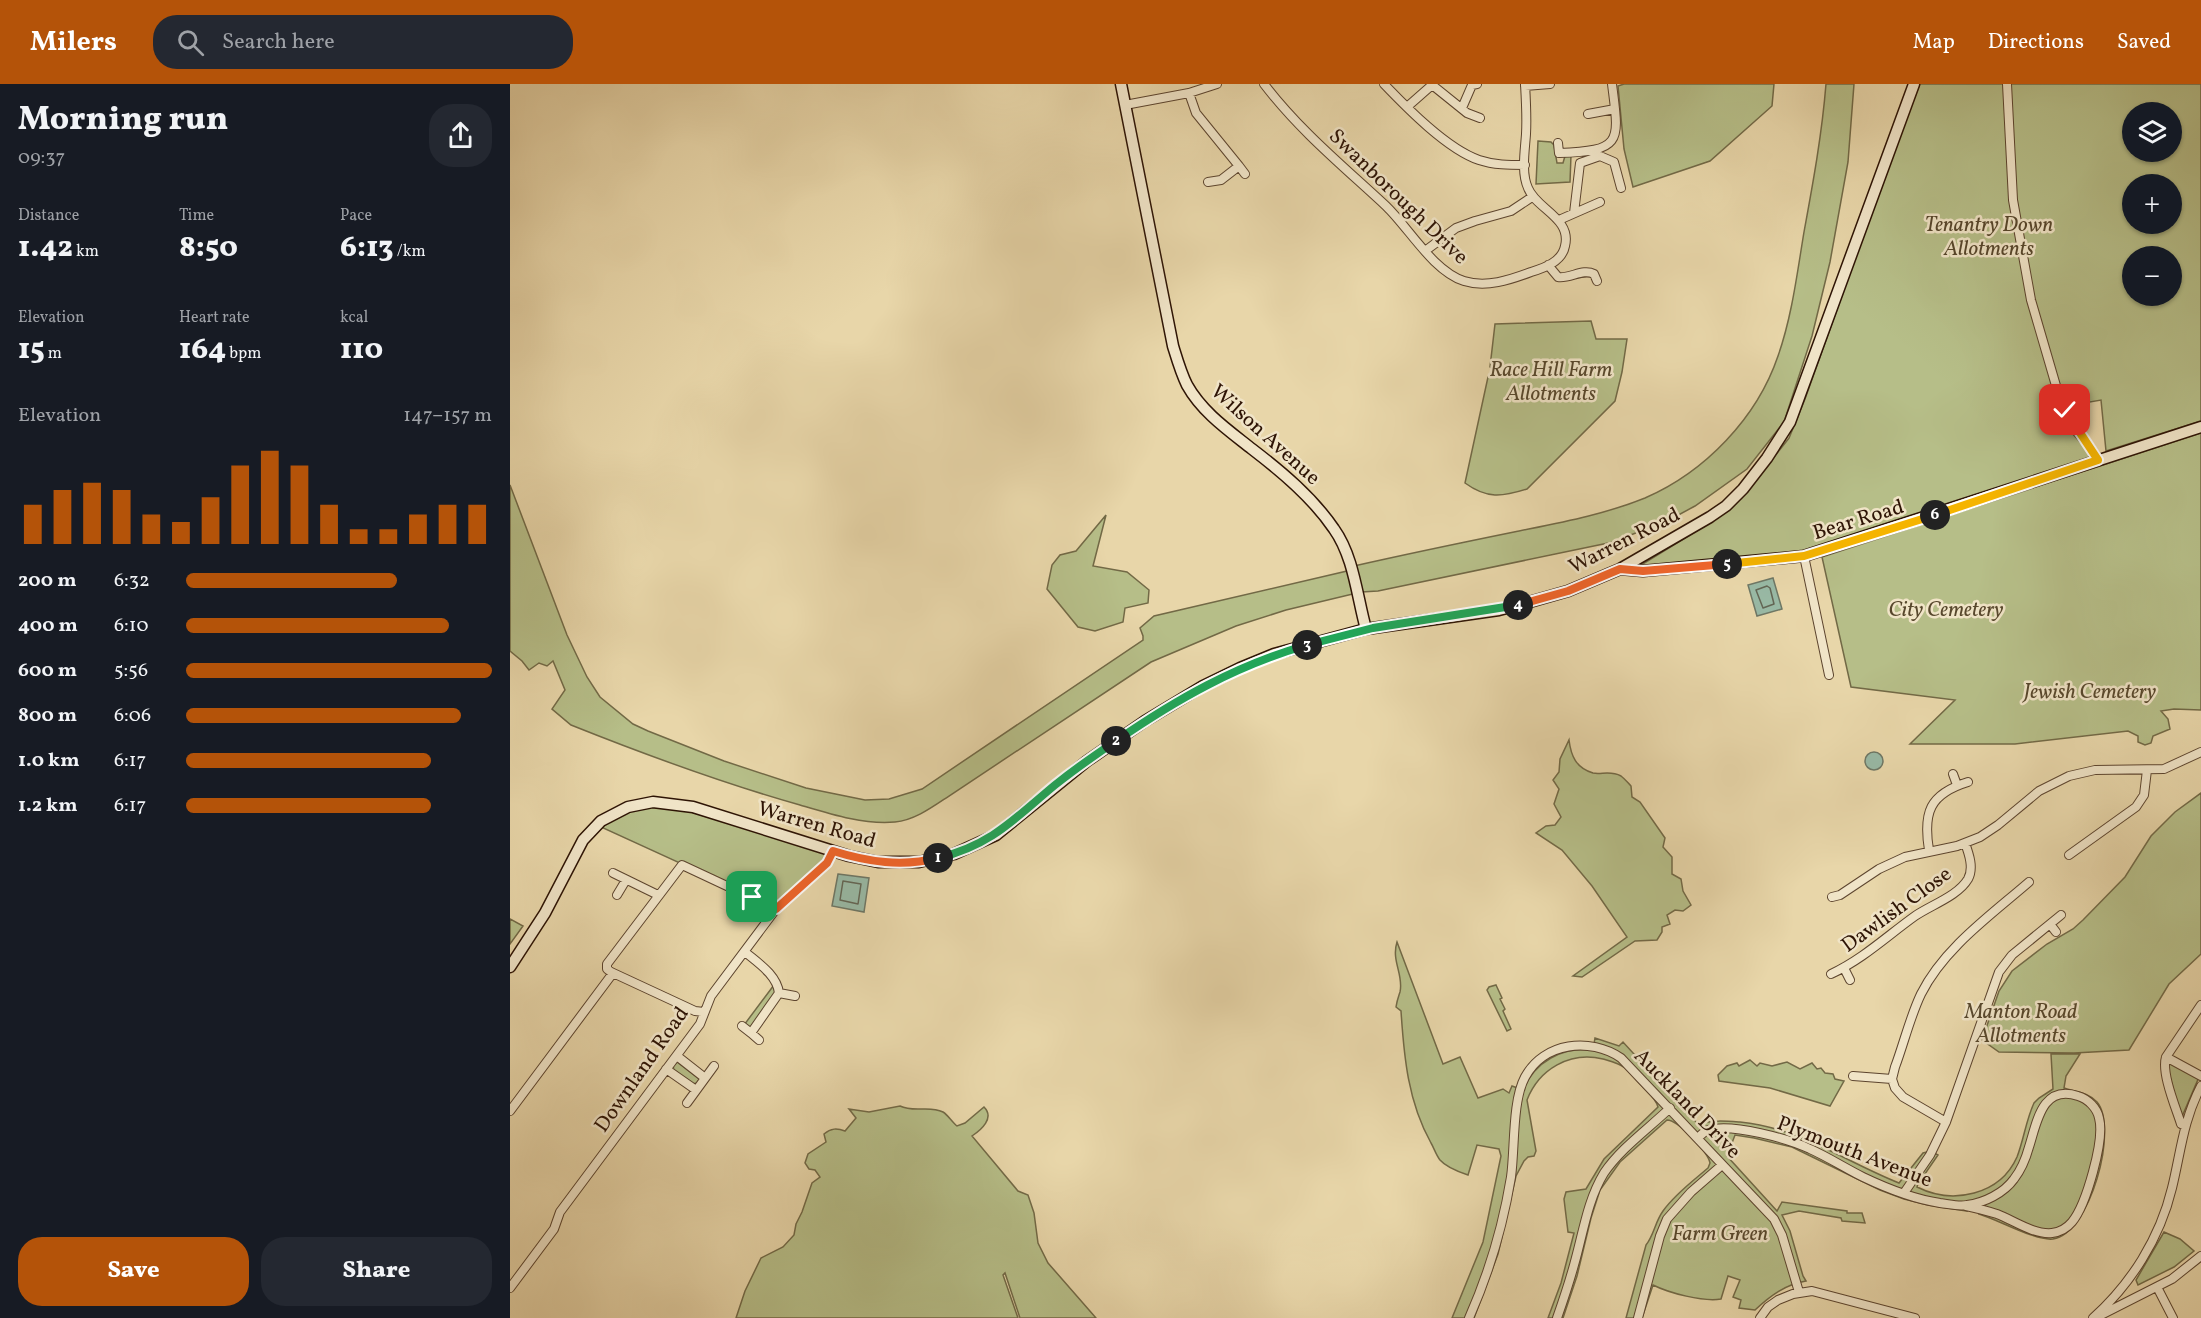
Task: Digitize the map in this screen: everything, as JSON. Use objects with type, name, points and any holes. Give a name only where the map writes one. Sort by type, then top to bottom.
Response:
[{"type":"street","name":"Wilson Avenue","points":[[1121,84],[1173,346],[1183,376],[1192,392],[1212,416],[1290,480],[1336,531],[1346,552],[1366,629]]},
{"type":"street","points":[[1125,105],[1189,93],[1217,84]]},
{"type":"street","name":"Swanborough Drive","points":[[1264,84],[1312,138],[1387,207],[1450,274],[1472,283],[1497,282],[1548,265]]},
{"type":"street","points":[[1384,84],[1446,140],[1472,157],[1494,164],[1525,165]]},
{"type":"street","points":[[1407,107],[1432,84],[1474,117],[1480,118]]},
{"type":"street","points":[[1462,108],[1473,84]]},
{"type":"street","points":[[1550,84],[1525,85],[1525,181],[1532,196],[1558,220],[1564,233],[1565,247],[1557,260],[1548,265],[1558,277],[1564,278],[1588,271],[1594,274],[1597,281]]},
{"type":"street","points":[[1558,143],[1559,157],[1591,151],[1610,142],[1617,130],[1612,84]]},
{"type":"street","name":"Warren Road","points":[[510,967],[548,910],[583,840],[601,821],[628,807],[653,802],[693,807],[862,859],[898,863],[934,859],[972,848],[996,835],[1087,760],[1154,715],[1203,686],[1274,654],[1366,629],[1508,608],[1568,591],[1620,569],[1721,510],[1743,489],[1790,422],[1914,84]]},
{"type":"street","points":[[2007,84],[2013,200],[2031,300],[2059,396],[2070,418],[2098,460]]},
{"type":"street","points":[[1189,93],[1196,113],[1242,170],[1221,180],[1208,182]]},
{"type":"street","points":[[1588,114],[1615,109]]},
{"type":"street","points":[[1574,213],[1580,163],[1600,156],[1614,162],[1621,188]]},
{"type":"street","points":[[1425,250],[1456,228],[1511,211],[1532,196]]},
{"type":"street","points":[[1558,220],[1600,202]]},
{"type":"street","name":"Bear Road","points":[[1620,569],[1643,571],[1804,556],[2201,427]]},
{"type":"street","points":[[1804,556],[1828,675]]},
{"type":"street","points":[[1832,897],[1840,895],[1888,864],[1914,854],[1965,843],[1994,829],[2039,791],[2069,776],[2095,770],[2147,770],[2170,767],[2201,752]]},
{"type":"street","points":[[2069,855],[2136,807],[2144,795],[2147,770]]},
{"type":"street","points":[[1953,774],[1957,785]]},
{"type":"street","points":[[1929,850],[1926,824],[1929,810],[1939,796],[1957,785],[1968,782]]},
{"type":"street","name":"Dawlish Close","points":[[1832,974],[1878,945],[1915,916],[1964,884],[1971,868],[1965,843]]},
{"type":"street","name":"Downland Road","points":[[510,1288],[554,1229],[560,1212],[700,1024],[711,996],[776,909],[827,863],[833,851]]},
{"type":"street","points":[[704,1012],[695,1011],[613,973],[607,969],[607,964],[682,865],[776,909]]},
{"type":"street","points":[[613,873],[658,895]]},
{"type":"street","points":[[617,892],[626,880]]},
{"type":"street","points":[[1946,1122],[1903,1097],[1895,1088],[1892,1079],[1920,998],[1936,970],[1958,945],[2029,882]]},
{"type":"street","points":[[1904,1193],[1930,1155],[1946,1122],[1999,972],[2012,955],[2061,915]]},
{"type":"street","points":[[2050,924],[2056,932]]},
{"type":"street","points":[[745,952],[768,972],[779,993]]},
{"type":"street","name":"Dawlish Close","points":[[1844,968],[1850,980]]},
{"type":"street","points":[[510,1111],[613,973]]},
{"type":"street","points":[[779,993],[795,996]]},
{"type":"street","points":[[751,1033],[779,993]]},
{"type":"street","points":[[2185,1126],[2181,1124],[2164,1065],[2166,1057],[2201,1005]]},
{"type":"street","points":[[742,1026],[759,1040]]},
{"type":"street","name":"Auckland Drive","points":[[1468,1318],[1484,1281],[1503,1218],[1512,1166],[1520,1090],[1526,1075],[1535,1064],[1551,1052],[1570,1046],[1583,1045],[1602,1048],[1626,1063],[1759,1202],[1779,1227],[1799,1292]]},
{"type":"street","points":[[677,1056],[705,1078]]},
{"type":"street","points":[[2166,1057],[2201,1076]]},
{"type":"street","points":[[687,1103],[714,1066]]},
{"type":"street","points":[[666,1069],[696,1090]]},
{"type":"street","points":[[1858,1074],[1892,1079]]},
{"type":"street","points":[[2093,1318],[2110,1302],[2147,1250],[2166,1207],[2185,1126],[2201,1086]]},
{"type":"street","name":"Plymouth Avenue","points":[[1698,1138],[1706,1131],[1717,1129],[1755,1132],[1809,1148],[1863,1177],[1924,1200],[1966,1206],[2004,1217],[2039,1232],[2049,1233],[2062,1230],[2073,1220],[2089,1184],[2099,1142],[2100,1121],[2093,1106],[2085,1099],[2073,1095],[2057,1096],[2047,1102],[2040,1112],[2028,1151],[2013,1180],[2002,1191],[1988,1199],[1966,1206]]},
{"type":"street","points":[[1557,1318],[1574,1266],[1589,1206],[1600,1181],[1621,1154],[1670,1108]]},
{"type":"street","points":[[1638,1318],[1660,1236],[1667,1219],[1691,1192],[1722,1165]]},
{"type":"street","points":[[2002,1191],[1997,1197],[1996,1205],[1998,1212],[2004,1217]]},
{"type":"street","points":[[2093,1318],[2110,1315],[2144,1293],[2179,1275],[2201,1256]]},
{"type":"street","points":[[2129,1278],[2132,1289],[2144,1293]]},
{"type":"street","points":[[2157,1287],[2173,1318]]},
{"type":"street","points":[[1760,1318],[1776,1301],[1799,1292],[1810,1291],[1915,1318]]},
{"type":"green space","points":[[1624,84],[1774,84],[1772,106],[1710,161],[1633,187],[1624,149],[1618,86]]},
{"type":"green space","points":[[1826,84],[1854,84],[1848,162],[1830,262],[1812,336],[1784,422],[1747,469],[1695,506],[1671,519],[1613,542],[1378,591],[1361,592],[1286,610],[1236,626],[1151,662],[932,807],[918,815],[895,822],[871,822],[823,812],[684,768],[571,725],[552,709],[565,690],[553,661],[547,666],[539,663],[529,670],[510,651],[510,485],[567,635],[587,677],[600,697],[633,724],[724,761],[806,788],[865,800],[889,799],[922,789],[1143,640],[1140,628],[1154,616],[1347,571],[1354,566],[1580,518],[1645,498],[1688,474],[1708,458],[1743,421],[1769,379],[1783,341],[1794,295],[1817,158]]},
{"type":"green space","name":"Tenantry Down Allotments","points":[[1920,84],[2201,84],[2201,421],[2106,451],[2101,400],[2060,407],[2071,432],[2090,453],[2088,459],[1794,554],[1641,565],[1713,521],[1745,494],[1789,438],[1901,130]]},
{"type":"green space","points":[[1538,141],[1551,142],[1554,145],[1557,163],[1563,163],[1565,156],[1571,155],[1570,182],[1536,184]]},
{"type":"green space","name":"Race Hill Farm Allotments","points":[[1591,321],[1596,339],[1627,339],[1615,401],[1527,489],[1495,495],[1480,492],[1465,483],[1488,377],[1493,374],[1494,370],[1490,367],[1495,324]]},
{"type":"green space","name":"City Cemetery","points":[[2201,433],[2201,710],[2161,711],[2168,719],[2170,729],[2153,736],[2151,743],[2145,745],[2138,742],[2138,736],[2128,731],[2015,744],[1910,744],[1955,700],[1851,687],[1822,557]]},
{"type":"green space","points":[[1106,515],[1093,566],[1127,572],[1149,590],[1148,603],[1125,608],[1123,622],[1095,631],[1078,627],[1047,589],[1052,565],[1060,555],[1076,551]]},
{"type":"green space","points":[[1569,740],[1573,756],[1582,768],[1593,773],[1617,774],[1631,786],[1632,797],[1640,802],[1665,838],[1663,847],[1672,857],[1672,874],[1681,879],[1683,891],[1691,905],[1683,911],[1675,910],[1667,915],[1670,924],[1662,927],[1657,940],[1635,941],[1582,977],[1573,976],[1627,937],[1592,886],[1562,850],[1536,833],[1546,826],[1555,825],[1561,817],[1554,804],[1559,789],[1553,780],[1559,772],[1560,759]]},
{"type":"green space","name":"Manton Road Allotments","points":[[2201,793],[2201,954],[2169,984],[2129,1050],[2074,1053],[1999,1052],[1982,1040],[1999,991],[2012,971],[2083,920],[2125,877],[2151,836],[2175,812]]},
{"type":"green space","points":[[649,807],[688,811],[822,852],[829,857],[776,907],[601,827],[627,812]]},
{"type":"green space","points":[[510,919],[523,926],[510,944]]},
{"type":"green space","name":"Farm Green","points":[[1397,942],[1443,1064],[1460,1057],[1478,1098],[1503,1089],[1509,1093],[1512,1086],[1523,1090],[1528,1080],[1542,1064],[1560,1054],[1593,1050],[1595,1038],[1619,1046],[1623,1042],[1698,1124],[1724,1121],[1762,1125],[1821,1146],[1899,1183],[1923,1153],[1931,1151],[1938,1155],[1917,1187],[1945,1195],[1960,1195],[1987,1188],[2009,1170],[2017,1157],[2034,1103],[2053,1089],[2051,1054],[2080,1054],[2066,1076],[2064,1088],[2086,1094],[2097,1102],[2103,1115],[2105,1134],[2103,1155],[2097,1178],[2079,1219],[2066,1233],[2053,1239],[2045,1239],[1979,1214],[1981,1211],[1966,1206],[1967,1211],[1904,1199],[1880,1190],[1792,1147],[1735,1135],[1727,1156],[1777,1211],[1782,1202],[1847,1211],[1847,1213],[1862,1213],[1865,1223],[1842,1221],[1841,1218],[1799,1211],[1782,1215],[1790,1231],[1806,1281],[1779,1291],[1755,1310],[1739,1308],[1741,1300],[1733,1297],[1740,1280],[1728,1276],[1721,1299],[1714,1300],[1686,1296],[1653,1285],[1642,1318],[1626,1318],[1646,1245],[1660,1215],[1684,1188],[1708,1168],[1710,1163],[1692,1137],[1678,1125],[1667,1120],[1620,1162],[1600,1190],[1563,1318],[1548,1318],[1561,1283],[1574,1233],[1568,1232],[1564,1199],[1566,1192],[1586,1189],[1604,1159],[1658,1107],[1651,1095],[1623,1066],[1591,1057],[1568,1060],[1557,1065],[1539,1079],[1527,1100],[1536,1151],[1534,1156],[1524,1161],[1516,1176],[1498,1254],[1474,1318],[1452,1318],[1483,1242],[1501,1156],[1499,1149],[1477,1145],[1468,1175],[1449,1167],[1436,1154],[1417,1112],[1408,1079],[1401,1011],[1396,1007],[1401,986],[1396,955]]},
{"type":"green space","points":[[774,985],[776,992],[753,1025],[750,1027],[744,1025]]},
{"type":"green space","points":[[1496,985],[1511,1029],[1507,1031],[1487,990]]},
{"type":"green space","points":[[1750,1060],[1757,1066],[1760,1063],[1772,1066],[1787,1062],[1800,1069],[1812,1063],[1817,1069],[1821,1068],[1825,1073],[1833,1074],[1835,1079],[1844,1081],[1830,1106],[1770,1088],[1719,1081],[1718,1075],[1727,1066],[1737,1063],[1739,1066]]},
{"type":"green space","points":[[2166,1061],[2199,1077],[2181,1119]]},
{"type":"green space","points":[[677,1062],[699,1079],[698,1083],[692,1084],[674,1070],[673,1066]]},
{"type":"green space","points":[[900,1106],[911,1109],[938,1110],[945,1113],[957,1126],[965,1123],[984,1107],[988,1115],[986,1123],[972,1136],[1018,1191],[1028,1195],[1034,1213],[1038,1243],[1048,1263],[1096,1318],[1020,1318],[1005,1273],[1003,1275],[1018,1318],[736,1318],[745,1291],[761,1258],[783,1247],[794,1235],[812,1183],[820,1177],[805,1163],[808,1154],[826,1142],[824,1134],[827,1132],[834,1129],[845,1131],[856,1118],[849,1109],[869,1112]]},
{"type":"green space","points":[[2164,1232],[2180,1239],[2194,1251],[2174,1267],[2138,1285],[2136,1280]]},
{"type":"water","points":[[1773,578],[1782,609],[1757,616],[1748,585]]},
{"type":"water","points":[[1874,752],[1880,755],[1883,761],[1880,767],[1874,770],[1868,767],[1865,761],[1868,755]]},
{"type":"water","points":[[838,874],[869,878],[864,912],[832,906]]},
{"type":"route","points":[[752,897],[776,909],[782,901],[827,863],[833,851],[878,862],[905,863],[934,859],[972,848],[996,835],[1087,760],[1145,721],[1221,676],[1274,654],[1373,628],[1499,610],[1568,591],[1620,569],[1643,571],[1771,561],[1804,556],[2098,460],[2065,410]]},
{"type":"park label","name":"Jewish Cemetery","points":[[2090,691]]}]
